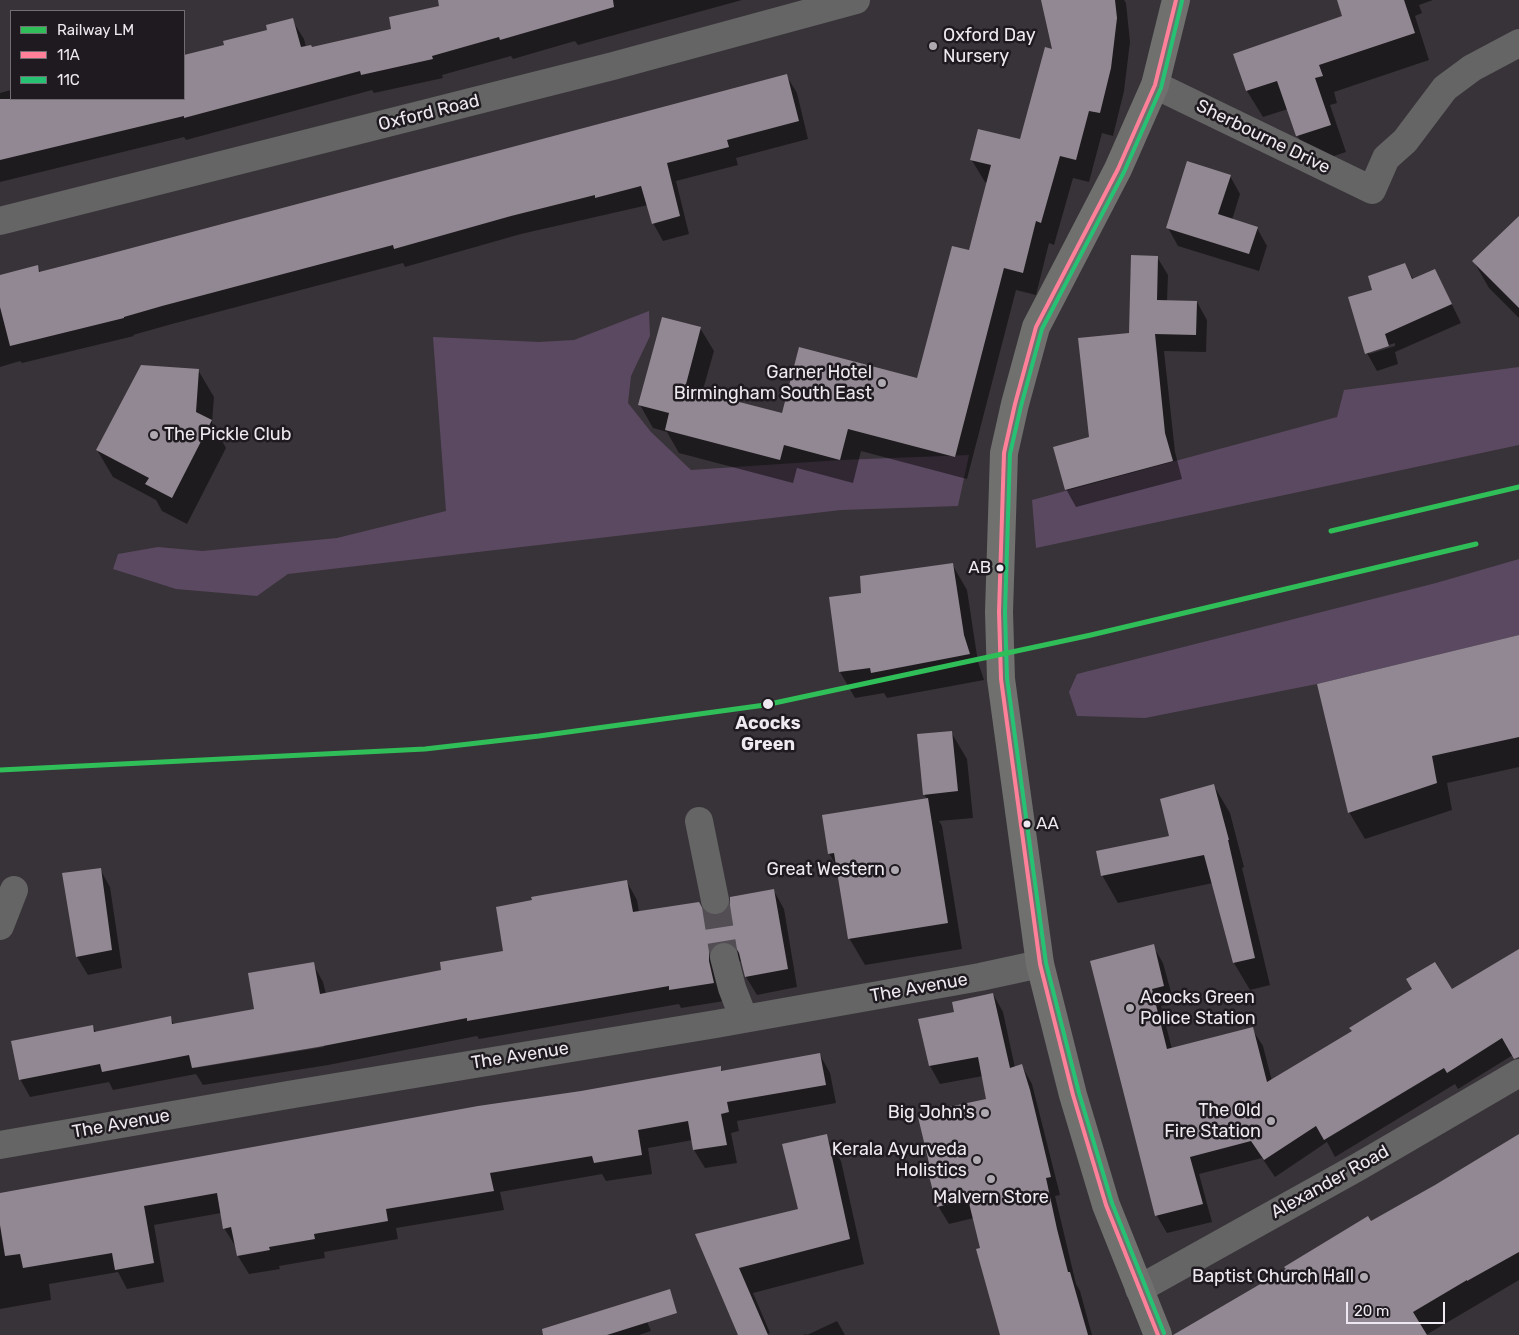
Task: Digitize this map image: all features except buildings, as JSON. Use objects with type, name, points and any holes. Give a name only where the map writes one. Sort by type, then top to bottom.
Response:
[{"type":"main road","points":[[1158,1335],[1106,1205],[1073,1095],[1040,964],[1001,679],[999,612],[1004,453],[1036,327],[1118,169],[1155,86],[1176,0]]},
{"type":"street","name":"Oxford Road","points":[[0,221],[604,69],[856,0]]},
{"type":"street","name":"Sherbourne Drive","points":[[1155,86],[1372,190],[1386,158],[1405,141],[1445,88],[1472,68],[1519,43]]},
{"type":"street","points":[[699,821],[714,900]]},
{"type":"street","points":[[0,926],[14,890]]},
{"type":"street","points":[[724,957],[732,988],[744,1019]]},
{"type":"street","name":"The Avenue","points":[[0,1145],[288,1094],[744,1019],[980,977],[1040,964]]},
{"type":"street","name":"Alexander Road","points":[[1139,1289],[1358,1167],[1519,1073]]},
{"type":"shaded area","points":[[649,311],[650,336],[631,376],[628,403],[651,432],[691,470],[840,460],[969,455],[958,506],[841,510],[288,574],[257,596],[176,589],[113,569],[118,554],[158,547],[202,551],[337,538],[446,511],[433,337],[539,342],[574,340]]},
{"type":"shaded area","points":[[1519,367],[1519,445],[1036,548],[1032,500],[1337,417],[1344,390]]},
{"type":"shaded area","points":[[1519,559],[1519,635],[1317,684],[1145,718],[1077,716],[1069,692],[1077,674],[1436,583]]},
{"type":"tunnel","points":[[715,900],[724,957]]},
{"type":"rail line","name":"LM","points":[[1331,531],[1519,487]]},
{"type":"rail line","name":"LM","points":[[0,770],[425,749],[539,736],[765,705],[1091,635],[1476,544]]},
{"type":"transit line","name":"11A","points":[[1158,1335],[1106,1205],[1073,1095],[1040,964],[1001,679],[999,612],[1004,453],[1036,327],[1118,169],[1155,85],[1176,0]]},
{"type":"transit line","name":"11C","points":[[1164,1333],[1112,1203],[1079,1093],[1046,963],[1007,678],[1005,612],[1010,454],[1042,329],[1124,172],[1161,88],[1182,1]]},
{"type":"place","name":"Oxford Day Nursery","points":[[933,46]]},
{"type":"place","name":"Garner Hotel Birmingham South East","points":[[882,383]]},
{"type":"place","name":"The Pickle Club","points":[[154,435]]},
{"type":"place","name":"AB","points":[[1000,568]]},
{"type":"place","name":"Acocks Green","points":[[768,704]]},
{"type":"place","name":"AA","points":[[1027,824]]},
{"type":"place","name":"Great Western","points":[[895,870]]},
{"type":"place","name":"Acocks Green Police Station","points":[[1130,1008]]},
{"type":"place","name":"Big John's","points":[[985,1113]]},
{"type":"place","name":"The Old Fire Station","points":[[1271,1121]]},
{"type":"place","name":"Kerala Ayurveda Holistics","points":[[977,1160]]},
{"type":"place","name":"Malvern Store","points":[[991,1179]]},
{"type":"place","name":"Baptist Church Hall","points":[[1364,1277]]}]
